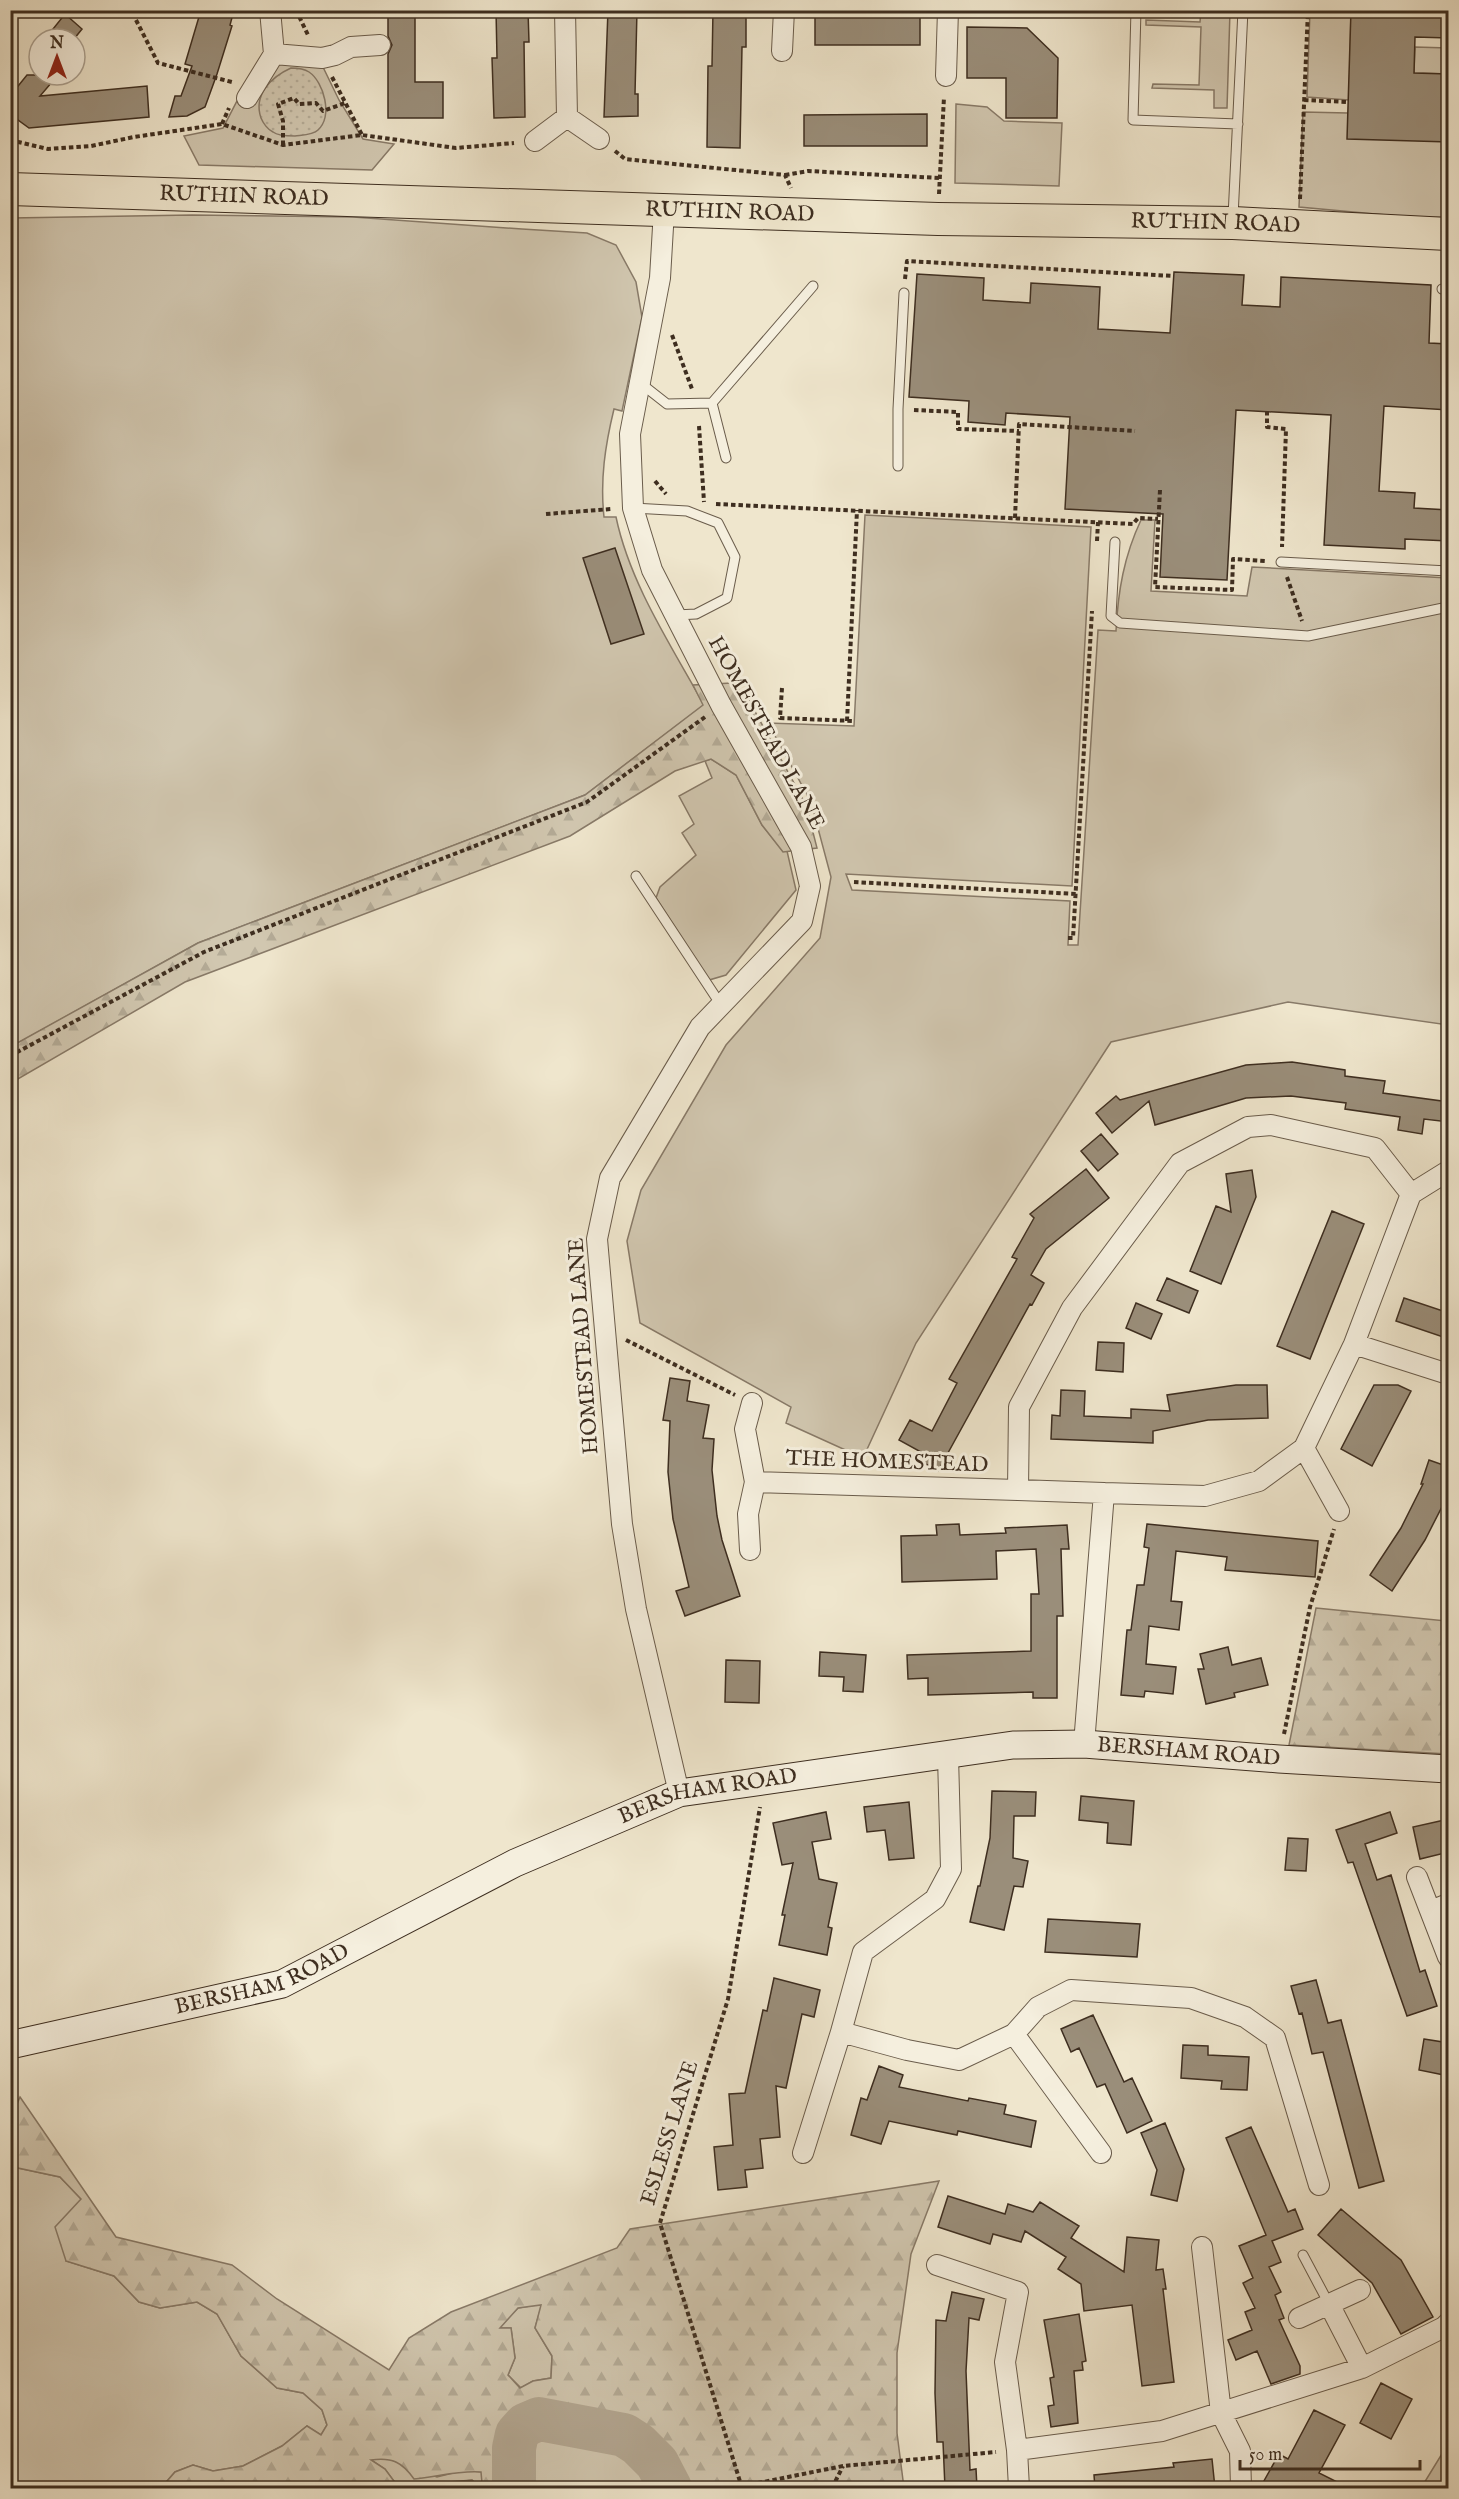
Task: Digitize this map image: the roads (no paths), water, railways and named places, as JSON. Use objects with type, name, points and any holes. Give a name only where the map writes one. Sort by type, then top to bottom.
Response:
[{"type":"main road","name":"RUTHIN ROAD","points":[[10,189],[938,219],[1233,223],[1449,234]]},
{"type":"main road","name":"BERSHAM ROAD","points":[[10,2045],[282,1984],[515,1863],[679,1793],[1013,1745],[1084,1744],[1449,1769]]},
{"type":"street","points":[[250,93],[274,54],[270,10]]},
{"type":"street","points":[[565,10],[567,117]]},
{"type":"street","points":[[782,51],[784,10]]},
{"type":"street","points":[[946,76],[948,10]]},
{"type":"street","points":[[274,54],[322,58],[335,55],[351,47],[380,45]]},
{"type":"street","points":[[567,117],[599,139]]},
{"type":"street","points":[[536,141],[567,117]]},
{"type":"street","name":"HOMESTEAD LANE","points":[[664,210],[660,278],[630,434],[633,508],[652,570],[721,705],[801,847],[810,886],[802,921],[700,1027],[610,1178],[597,1239],[623,1534],[636,1609],[679,1793]]},
{"type":"street","name":"THE HOMESTEAD","points":[[755,1482],[1205,1496],[1258,1481],[1304,1448],[1354,1344],[1411,1194],[1375,1148],[1271,1125],[1248,1127],[1180,1163],[1072,1308],[1019,1407],[1018,1490]]},
{"type":"street","points":[[1411,1194],[1449,1171]]},
{"type":"street","points":[[1354,1344],[1449,1374]]},
{"type":"street","name":"THE HOMESTEAD","points":[[750,1550],[748,1514],[755,1482],[745,1429],[752,1403]]},
{"type":"street","points":[[1304,1448],[1339,1511]]},
{"type":"street","points":[[1084,1744],[1104,1493]]},
{"type":"street","points":[[804,2153],[863,1952],[934,1899],[951,1869],[948,1756]]},
{"type":"street","points":[[1417,1876],[1440,1907],[1449,1957]]},
{"type":"street","points":[[841,2032],[907,2050],[959,2060],[1014,2034],[1038,2007],[1071,1990],[1191,1998],[1245,2017],[1275,2038],[1319,2185]]},
{"type":"street","points":[[1014,2034],[1101,2153]]},
{"type":"street","points":[[1202,2247],[1221,2413],[1240,2451],[1241,2488]]},
{"type":"street","points":[[938,2265],[1018,2292],[1005,2362],[1020,2488]]},
{"type":"street","points":[[1299,2318],[1360,2290]]},
{"type":"street","points":[[1329,2304],[1362,2368]]},
{"type":"street","points":[[1017,2450],[1162,2431],[1362,2368],[1449,2323]]},
{"type":"lane","points":[[1136,10],[1133,120],[1238,124]]},
{"type":"lane","points":[[1233,223],[1243,10]]},
{"type":"lane","points":[[639,382],[667,404],[712,403],[813,286]]},
{"type":"lane","points":[[898,466],[898,409],[904,293]]},
{"type":"lane","points":[[712,403],[726,458]]},
{"type":"lane","points":[[633,508],[687,511],[718,523],[735,557],[728,598],[696,614],[675,615]]},
{"type":"lane","points":[[1115,542],[1110,605],[1111,616],[1120,623],[1308,636],[1449,607]]},
{"type":"lane","points":[[1281,561],[1449,571]]},
{"type":"lane","points":[[636,876],[721,1005]]},
{"type":"lane","points":[[1303,2255],[1329,2304]]},
{"type":"waterway","points":[[514,2488],[514,2448],[517,2434],[525,2425],[539,2419],[624,2435],[638,2444],[657,2463],[670,2488]]}]
